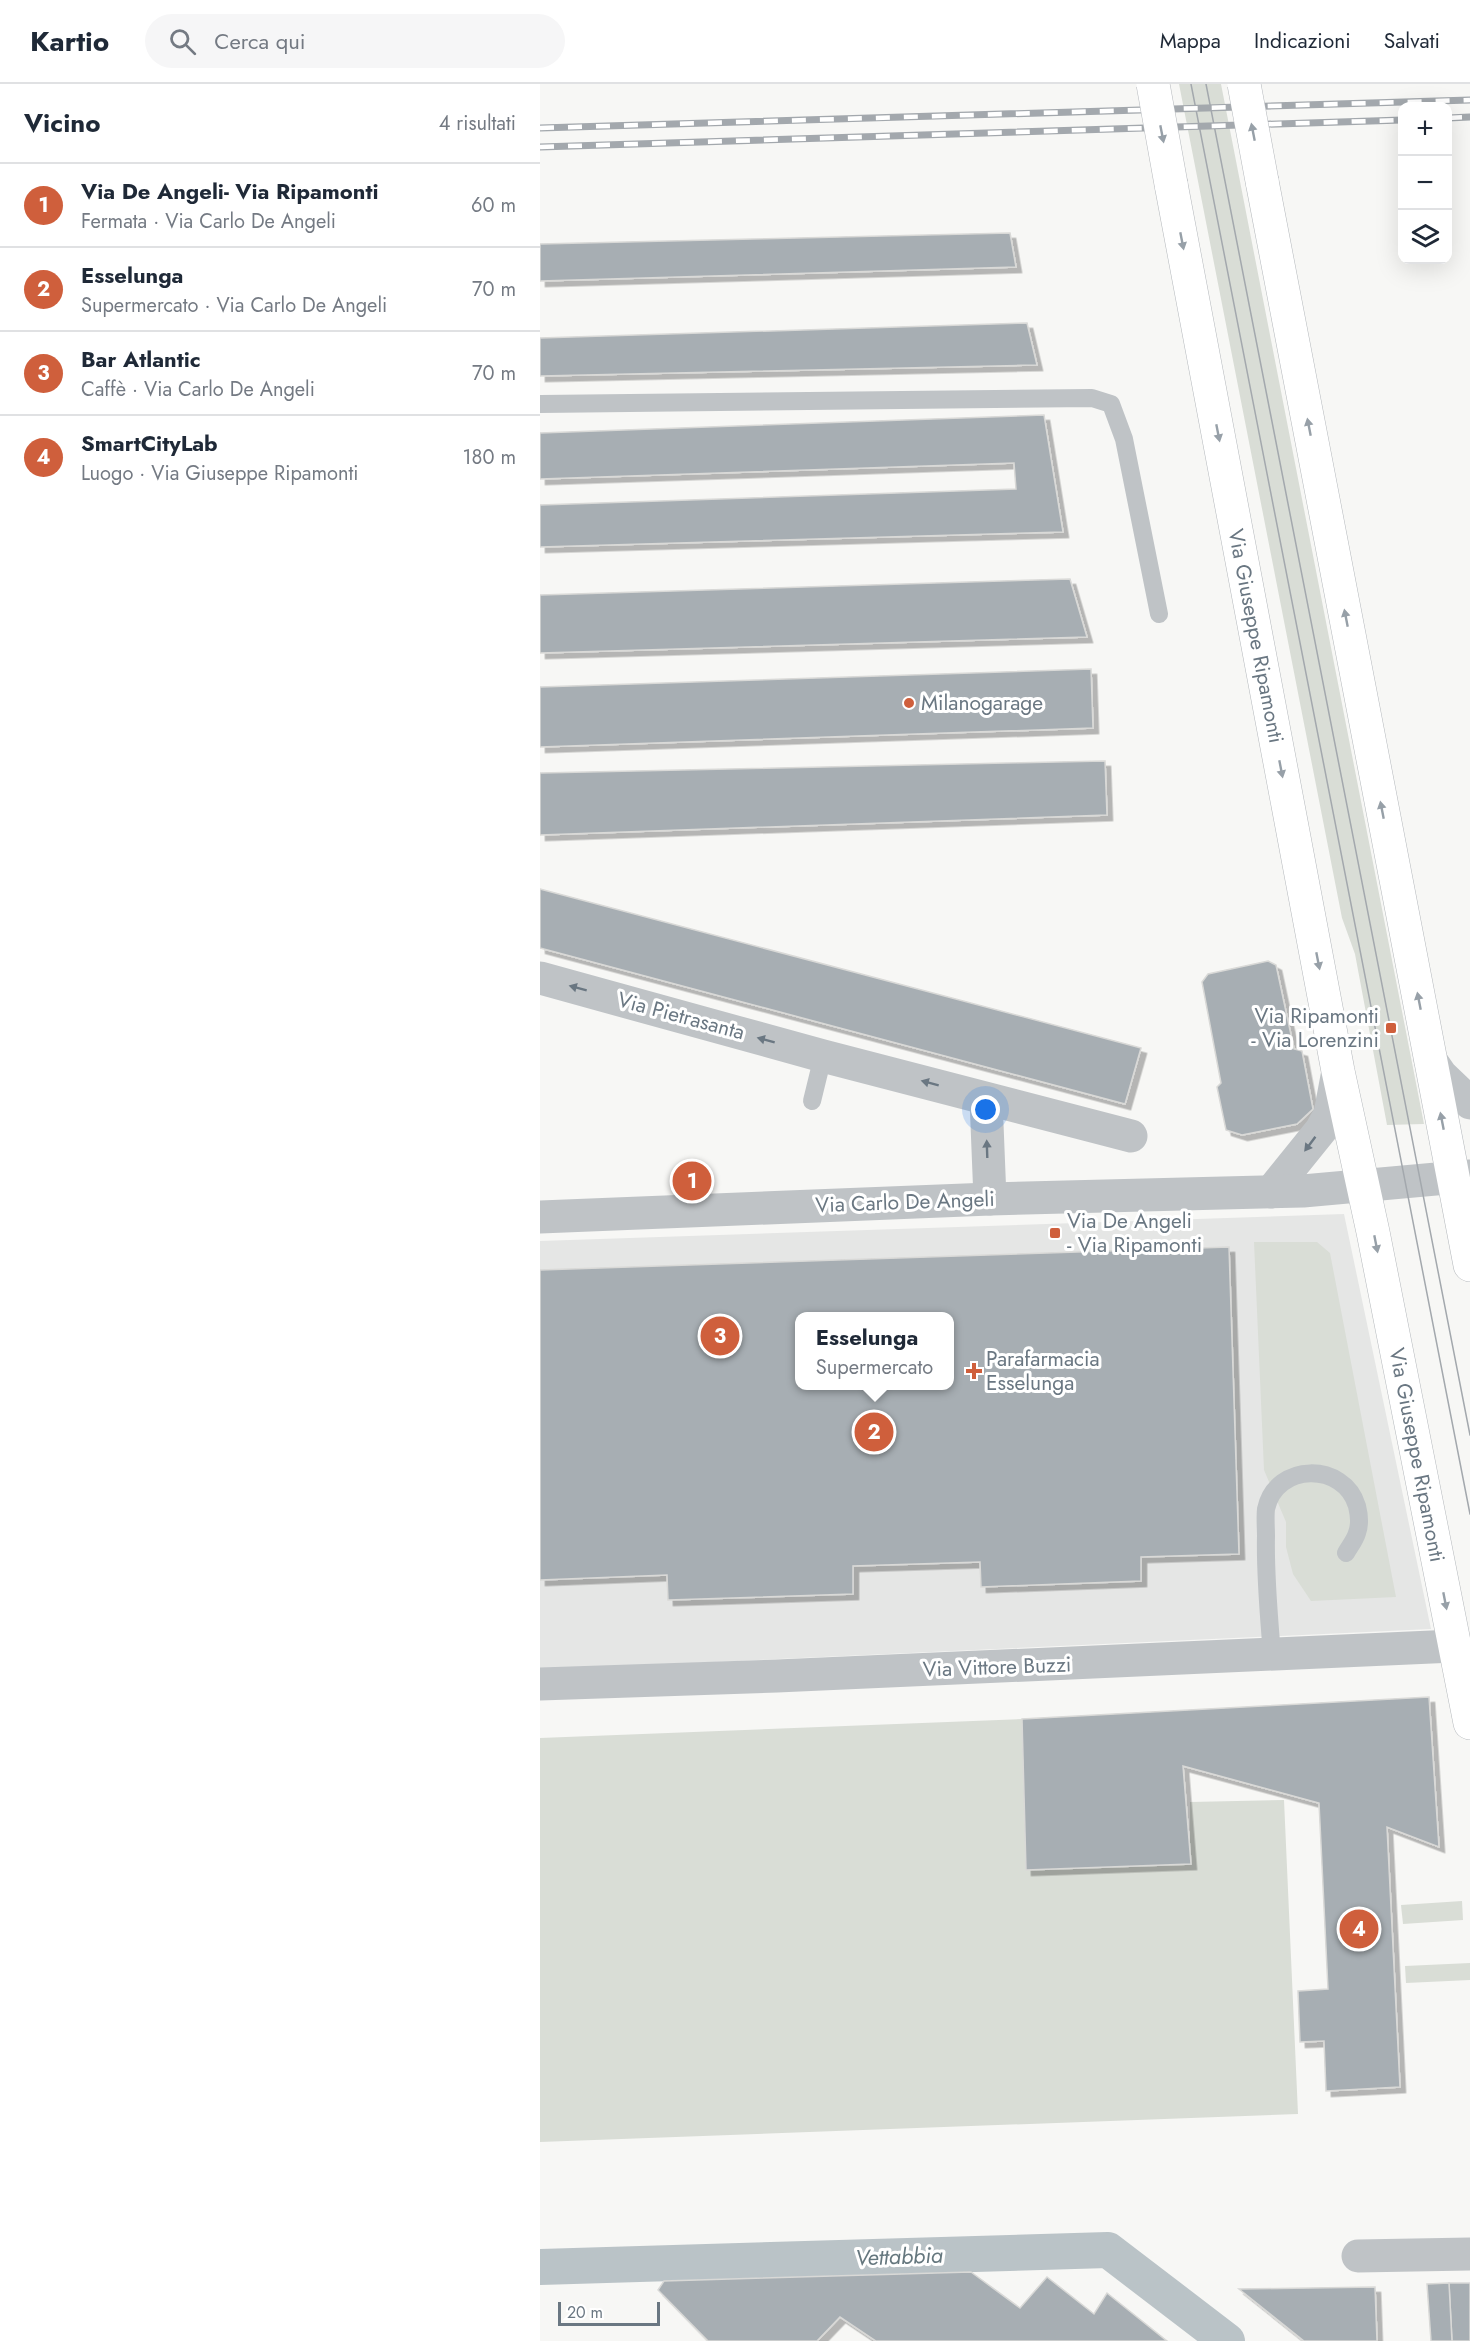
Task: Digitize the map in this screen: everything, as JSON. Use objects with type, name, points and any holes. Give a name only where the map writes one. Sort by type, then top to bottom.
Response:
[{"type":"street","name":"Via Giuseppe Ripamonti","points":[[1153,84],[1338,1071],[1364,1187],[1470,1724]]},
{"type":"street","points":[[1244,84],[1430,1059],[1462,1178],[1470,1265]]},
{"type":"street","name":"Via Pietrasanta","points":[[540,978],[823,1056],[1131,1136]]},
{"type":"street","points":[[1430,1059],[1441,1075],[1470,1103]]},
{"type":"street","points":[[1271,1192],[1321,1130],[1330,1114],[1338,1071]]},
{"type":"street","points":[[986,1099],[990,1199]]},
{"type":"street","points":[[1364,1187],[1462,1178]]},
{"type":"street","name":"Via Carlo De Angeli","points":[[540,1216],[1364,1187]]},
{"type":"street","name":"Via Vittore Buzzi","points":[[540,1684],[1454,1646]]},
{"type":"street","points":[[1358,2256],[1470,2254]]},
{"type":"lane","points":[[540,404],[1092,398],[1111,404],[1124,439],[1159,614]]},
{"type":"lane","points":[[812,1101],[823,1056]]},
{"type":"lane","points":[[1272,1655],[1265,1553],[1266,1508],[1274,1492],[1284,1480],[1300,1474],[1315,1472],[1332,1477],[1345,1485],[1354,1496],[1359,1522],[1358,1533],[1346,1553]]},
{"type":"shaded area","points":[[1179,84],[1221,84],[1424,1124],[1387,1125],[1355,954],[1342,918]]},
{"type":"shaded area","points":[[1344,1214],[1431,1629],[540,1670],[540,1241]]},
{"type":"shaded area","points":[[1254,1242],[1317,1242],[1330,1253],[1396,1597],[1311,1601],[1293,1574],[1286,1547],[1286,1522],[1264,1470]]},
{"type":"shaded area","points":[[1022,1719],[1026,1870],[1190,1864],[1190,1802],[1284,1800],[1298,2114],[540,2142],[540,1738]]},
{"type":"shaded area","points":[[1462,1901],[1463,1920],[1403,1924],[1401,1905]]},
{"type":"shaded area","points":[[1470,1963],[1470,1980],[1406,1983],[1405,1966]]},
{"type":"building","points":[[1010,233],[1016,267],[540,281],[540,244]]},
{"type":"building","points":[[1027,323],[1037,365],[540,376],[540,338]]},
{"type":"building","points":[[1044,415],[1063,532],[540,547],[540,505],[1016,489],[1014,463],[540,479],[540,433]]},
{"type":"building","points":[[1070,579],[1087,637],[540,653],[540,595]]},
{"type":"building","points":[[1091,669],[1093,728],[540,747],[540,687]]},
{"type":"building","points":[[1105,761],[1107,815],[540,835],[540,773]]},
{"type":"building","points":[[540,889],[1141,1048],[1125,1104],[540,948]]},
{"type":"building","points":[[1268,961],[1276,965],[1294,1049],[1302,1051],[1313,1109],[1297,1124],[1242,1135],[1226,1130],[1217,1087],[1221,1083],[1202,982],[1208,974]]},
{"type":"building","points":[[1229,1247],[1239,1554],[1141,1557],[1141,1581],[981,1587],[980,1562],[853,1566],[853,1594],[668,1600],[667,1575],[540,1580],[540,1270]]},
{"type":"building","points":[[1429,1697],[1439,1847],[1387,1827],[1400,2087],[1326,2091],[1324,2041],[1300,2042],[1298,1991],[1328,1989],[1319,1803],[1183,1766],[1191,1864],[1026,1870],[1022,1719]]},
{"type":"building","points":[[971,2272],[1020,2308],[1047,2277],[1094,2314],[1107,2293],[1167,2341],[876,2341],[840,2317],[817,2341],[708,2341],[658,2290],[664,2281]]},
{"type":"building","points":[[1449,2283],[1470,2283],[1470,2341],[1452,2341]]},
{"type":"building","points":[[1449,2283],[1452,2341],[1431,2341],[1427,2284]]},
{"type":"building","points":[[1375,2287],[1377,2341],[1304,2341],[1239,2289]]},
{"type":"waterway","name":"Vettabbia","points":[[540,2267],[1108,2250],[1227,2341]]},
{"type":"tram line","points":[[1191,84],[1470,1514]]},
{"type":"tram line","points":[[1206,84],[1470,1435]]},
{"type":"railway","points":[[540,128],[1470,100]]},
{"type":"railway","points":[[1452,118],[1470,117]]},
{"type":"railway","points":[[540,147],[1398,120]]},
{"type":"place","name":"Milanogarage","points":[[909,703]]},
{"type":"place","name":"Via Ripamonti - Via Lorenzini","points":[[1391,1028]]},
{"type":"place","name":"Via De Angeli- Via Ripamonti","points":[[692,1181]]},
{"type":"place","name":"Via De Angeli - Via Ripamonti","points":[[1055,1233]]},
{"type":"place","name":"Bar Atlantic","points":[[720,1336]]},
{"type":"place","name":"Parafarmacia Esselunga","points":[[974,1371]]},
{"type":"place","name":"Esselunga","points":[[874,1432]]},
{"type":"place","name":"SmartCityLab","points":[[1359,1929]]}]
